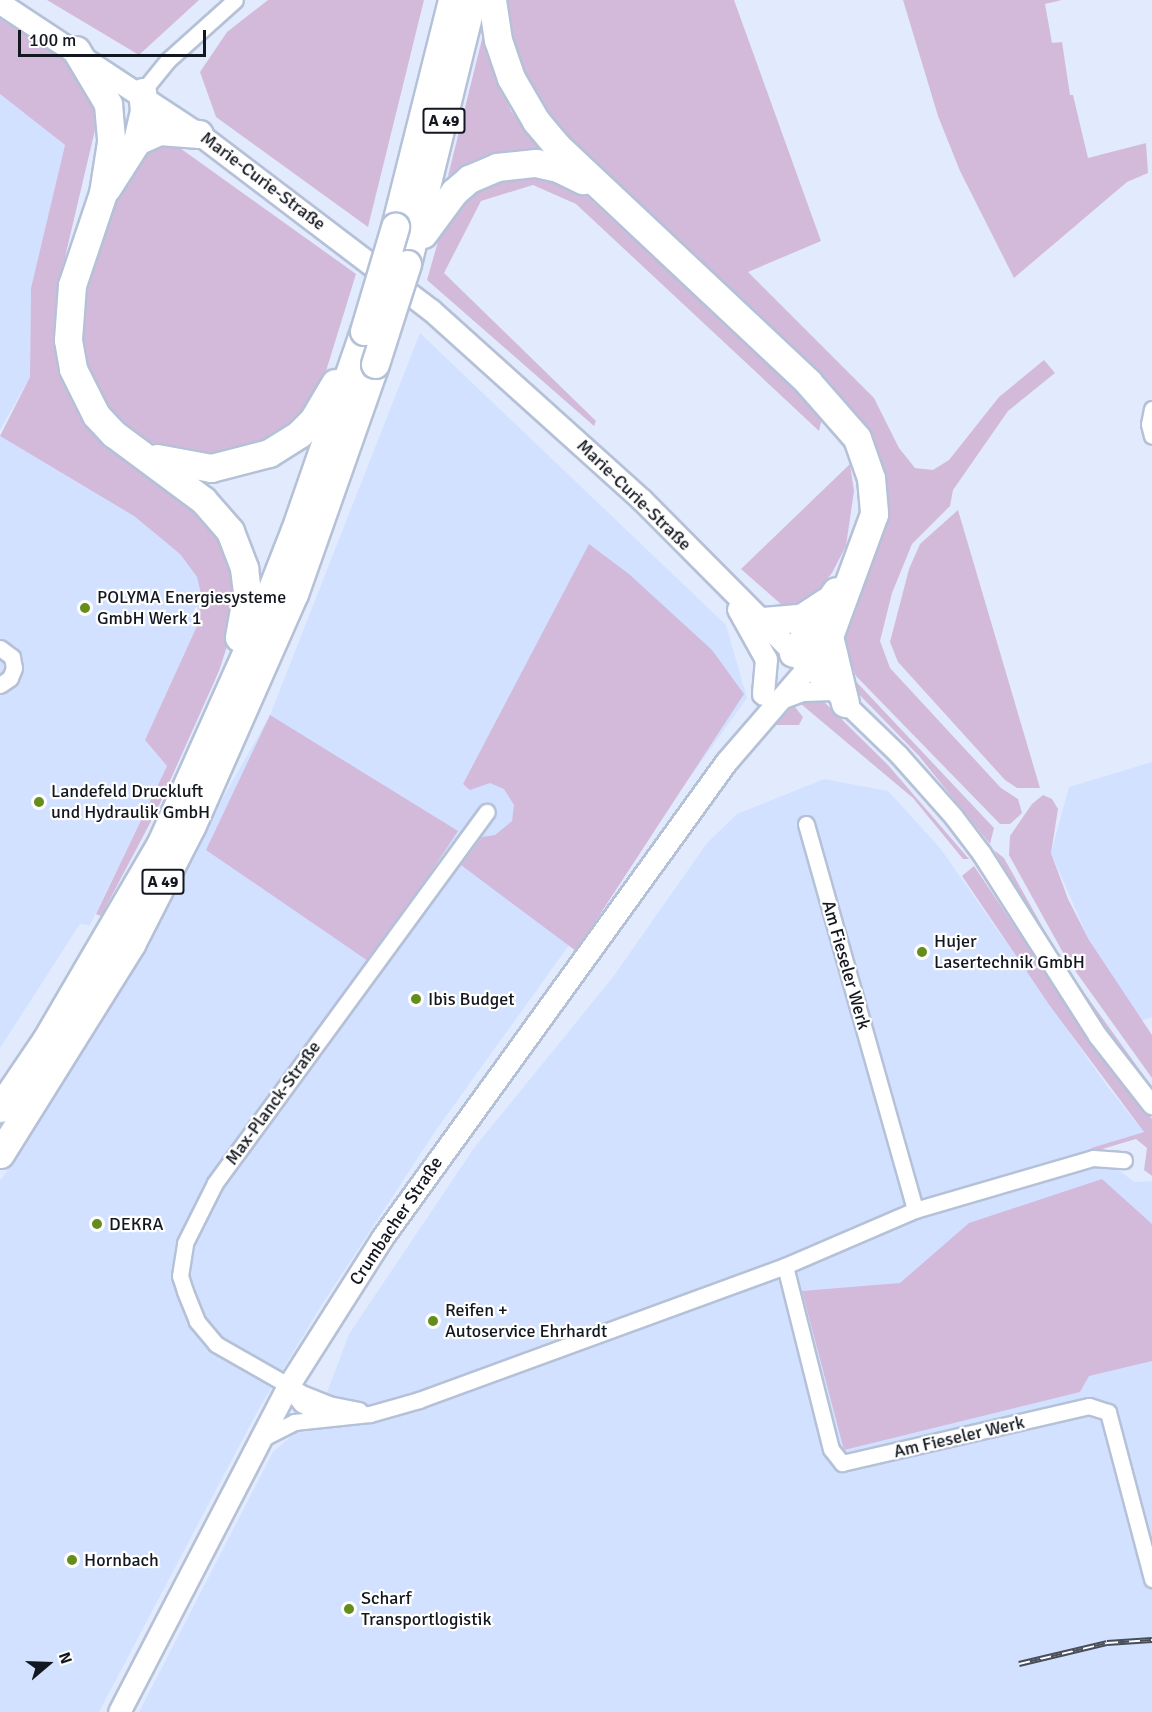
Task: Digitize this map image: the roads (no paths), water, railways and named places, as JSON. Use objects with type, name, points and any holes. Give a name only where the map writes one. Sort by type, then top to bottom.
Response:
[{"type":"highway","name":"A 49","points":[[0,1154],[130,944],[192,827],[294,594],[363,348],[408,245],[452,0]]},
{"type":"highway","name":"A 49","points":[[0,1108],[46,1040],[132,894],[201,756],[295,530],[363,348],[408,245],[472,0]]},
{"type":"highway","points":[[492,0],[504,60],[519,94],[557,147],[600,191],[808,382],[857,438],[872,478],[874,497],[870,532],[830,636],[801,660]]},
{"type":"highway","points":[[76,50],[108,104],[124,141]]},
{"type":"highway","points":[[142,92],[103,193],[72,285],[68,339],[73,369],[86,400],[102,422],[133,449],[203,500],[218,515],[237,544],[244,568],[246,609],[201,756]]},
{"type":"highway","points":[[124,141],[159,131],[200,134]]},
{"type":"highway","points":[[408,245],[454,192],[469,179],[497,167],[545,165],[568,172],[600,191]]},
{"type":"highway","points":[[133,449],[180,465],[211,468],[269,453],[299,434],[313,420],[363,348]]},
{"type":"highway","points":[[801,660],[829,599],[859,561]]},
{"type":"highway","points":[[763,621],[801,618],[829,599]]},
{"type":"highway","points":[[830,636],[839,697]]},
{"type":"main road","name":"Marie-Curie-Straße","points":[[0,3],[142,92],[431,310],[641,499],[801,660]]},
{"type":"main road","points":[[717,576],[766,659],[772,697]]},
{"type":"main road","name":"Crumbacher Straße","points":[[119,1712],[288,1386],[382,1238],[801,660]]},
{"type":"street","points":[[142,92],[167,61],[235,0]]},
{"type":"street","points":[[1152,409],[1149,424],[1152,436]]},
{"type":"street","points":[[0,648],[12,657],[14,668],[10,678],[0,685]]},
{"type":"street","name":"Marie-Curie-Straße","points":[[801,660],[899,755],[982,854],[1081,1012],[1152,1105]]},
{"type":"street","points":[[772,697],[803,692],[839,697]]},
{"type":"street","name":"Max-Planck-Straße","points":[[288,1386],[225,1352],[204,1332],[190,1306],[180,1275],[185,1243],[215,1183],[487,812]]},
{"type":"street","name":"Am Fieseler Werk","points":[[806,824],[915,1210]]},
{"type":"street","points":[[261,1439],[290,1423],[326,1417],[370,1414],[401,1406],[785,1266],[915,1210],[1093,1158],[1124,1160]]},
{"type":"street","name":"Am Fieseler Werk","points":[[785,1266],[831,1449],[842,1463],[1089,1406],[1108,1412],[1152,1579]]},
{"type":"street","points":[[288,1386],[329,1404],[356,1410],[401,1406]]},
{"type":"street","points":[[288,1386],[301,1404],[326,1417]]},
{"type":"railway","points":[[1019,1664],[1107,1643],[1152,1640]]},
{"type":"place","name":"POLYMA Energiesysteme GmbH Werk 1","points":[[85,608]]},
{"type":"place","name":"Landefeld Druckluft und Hydraulik GmbH","points":[[39,802]]},
{"type":"place","name":"Hujer Lasertechnik GmbH","points":[[922,952]]},
{"type":"place","name":"Ibis Budget","points":[[416,999]]},
{"type":"place","name":"DEKRA","points":[[97,1224]]},
{"type":"place","name":"Reifen + Autoservice Ehrhardt","points":[[433,1321]]},
{"type":"place","name":"Hornbach","points":[[72,1560]]},
{"type":"place","name":"Scharf Transportlogistik","points":[[349,1609]]}]
